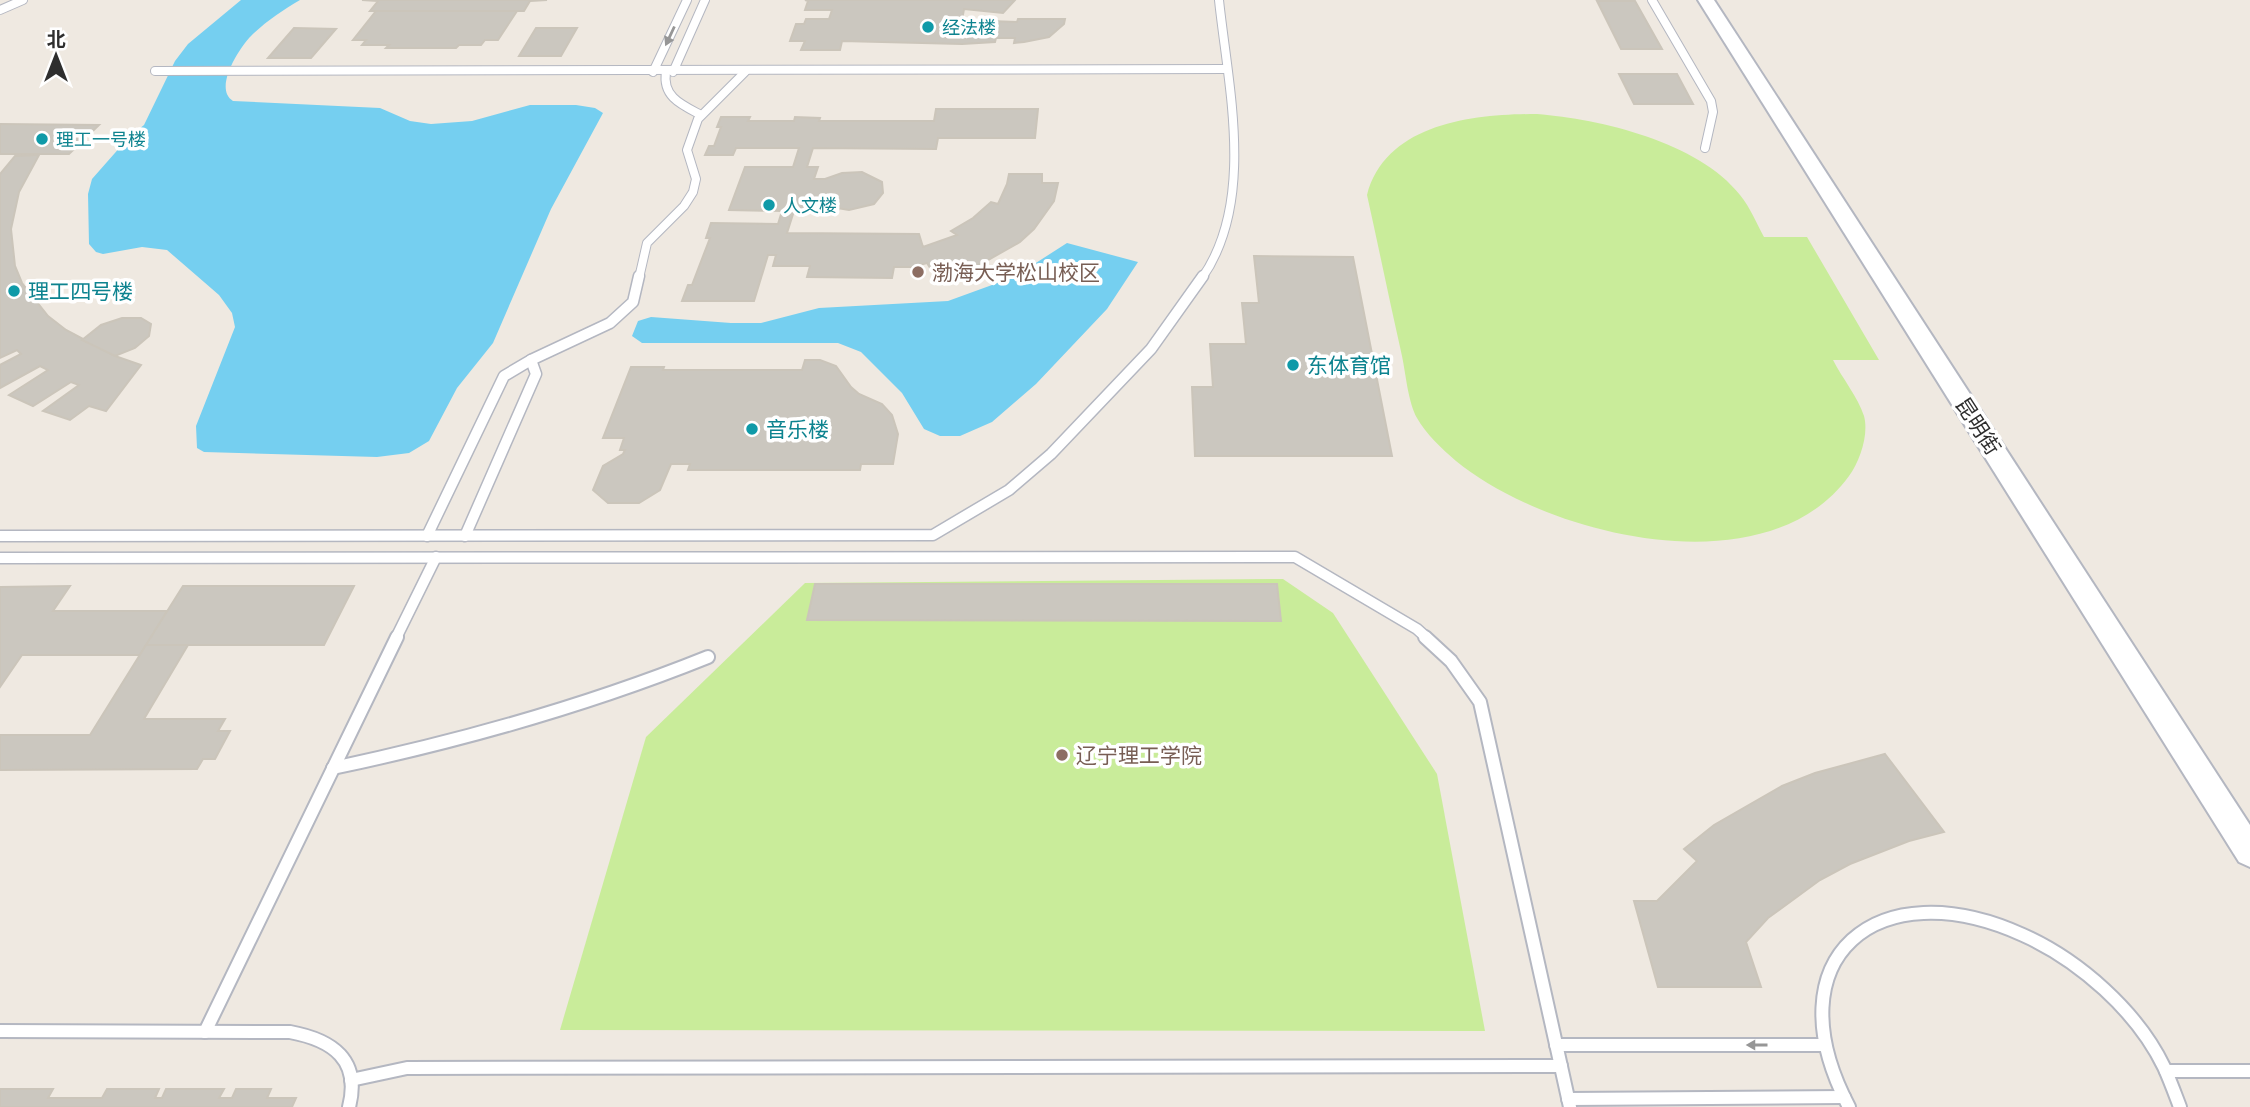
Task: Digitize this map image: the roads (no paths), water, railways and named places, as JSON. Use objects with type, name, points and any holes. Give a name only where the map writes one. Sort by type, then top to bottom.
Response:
[{"type":"street","name":"昆明街","points":[[1706,0],[2250,852]]},
{"type":"lane","points":[[0,10],[23,0]]},
{"type":"lane","points":[[653,72],[687,0]]},
{"type":"lane","points":[[701,115],[668,96],[664,88],[669,72],[705,0]]},
{"type":"lane","points":[[0,536],[933,535],[1009,490],[1051,454],[1127,377],[1173,321],[1205,273],[1224,231],[1234,190],[1236,149],[1219,0]]},
{"type":"lane","points":[[1653,0],[1711,101],[1713,112],[1704,148]]},
{"type":"lane","points":[[155,71],[746,72],[1227,69]]},
{"type":"lane","points":[[427,536],[504,376],[531,360],[610,323],[633,302],[647,243],[684,206],[693,192],[696,178],[687,150],[689,137],[701,115],[746,72]]},
{"type":"lane","points":[[465,536],[536,374],[531,360]]},
{"type":"lane","points":[[205,1032],[436,557]]},
{"type":"lane","points":[[0,558],[1295,557],[1417,629],[1451,661],[1480,702],[1569,1103],[1846,1102],[1825,1045],[1821,1024],[1822,995],[1829,969],[1841,949],[1858,933],[1879,921],[1902,914],[1929,911],[1987,921],[2046,947],[2075,966],[2127,1014],[2166,1071],[2180,1107]]},
{"type":"lane","points":[[333,768],[416,751],[532,721],[643,684],[708,657]]},
{"type":"lane","points":[[0,1031],[309,1034],[326,1041],[339,1052],[347,1065],[352,1097],[349,1107]]},
{"type":"lane","points":[[1556,1045],[1825,1045]]},
{"type":"lane","points":[[351,1080],[407,1068],[1561,1066]]},
{"type":"lane","points":[[2166,1071],[2250,1070]]},
{"type":"water","points":[[241,0],[300,0],[262,26],[240,50],[227,78],[228,95],[233,101],[380,108],[410,121],[431,124],[472,121],[530,105],[576,105],[595,108],[603,113],[551,209],[493,343],[457,388],[429,441],[409,453],[377,457],[204,452],[197,448],[196,426],[235,327],[232,313],[219,295],[167,250],[142,247],[103,254],[96,252],[89,244],[88,194],[92,179],[129,137],[144,125],[175,61],[188,44]]},
{"type":"water","points":[[1067,243],[1138,262],[1107,309],[1036,384],[992,422],[960,436],[940,436],[924,429],[902,393],[861,352],[838,343],[642,343],[632,336],[638,321],[651,317],[761,323],[819,308],[948,301],[1014,277]]},
{"type":"place","name":"经法楼","points":[[928,27]]},
{"type":"place","name":"理工一号楼","points":[[42,139]]},
{"type":"place","name":"人文楼","points":[[769,205]]},
{"type":"place","name":"渤海大学松山校区","points":[[918,272]]},
{"type":"place","name":"理工四号楼","points":[[14,291]]},
{"type":"place","name":"东体育馆","points":[[1293,365]]},
{"type":"place","name":"音乐楼","points":[[752,429]]},
{"type":"place","name":"辽宁理工学院","points":[[1062,755]]}]
